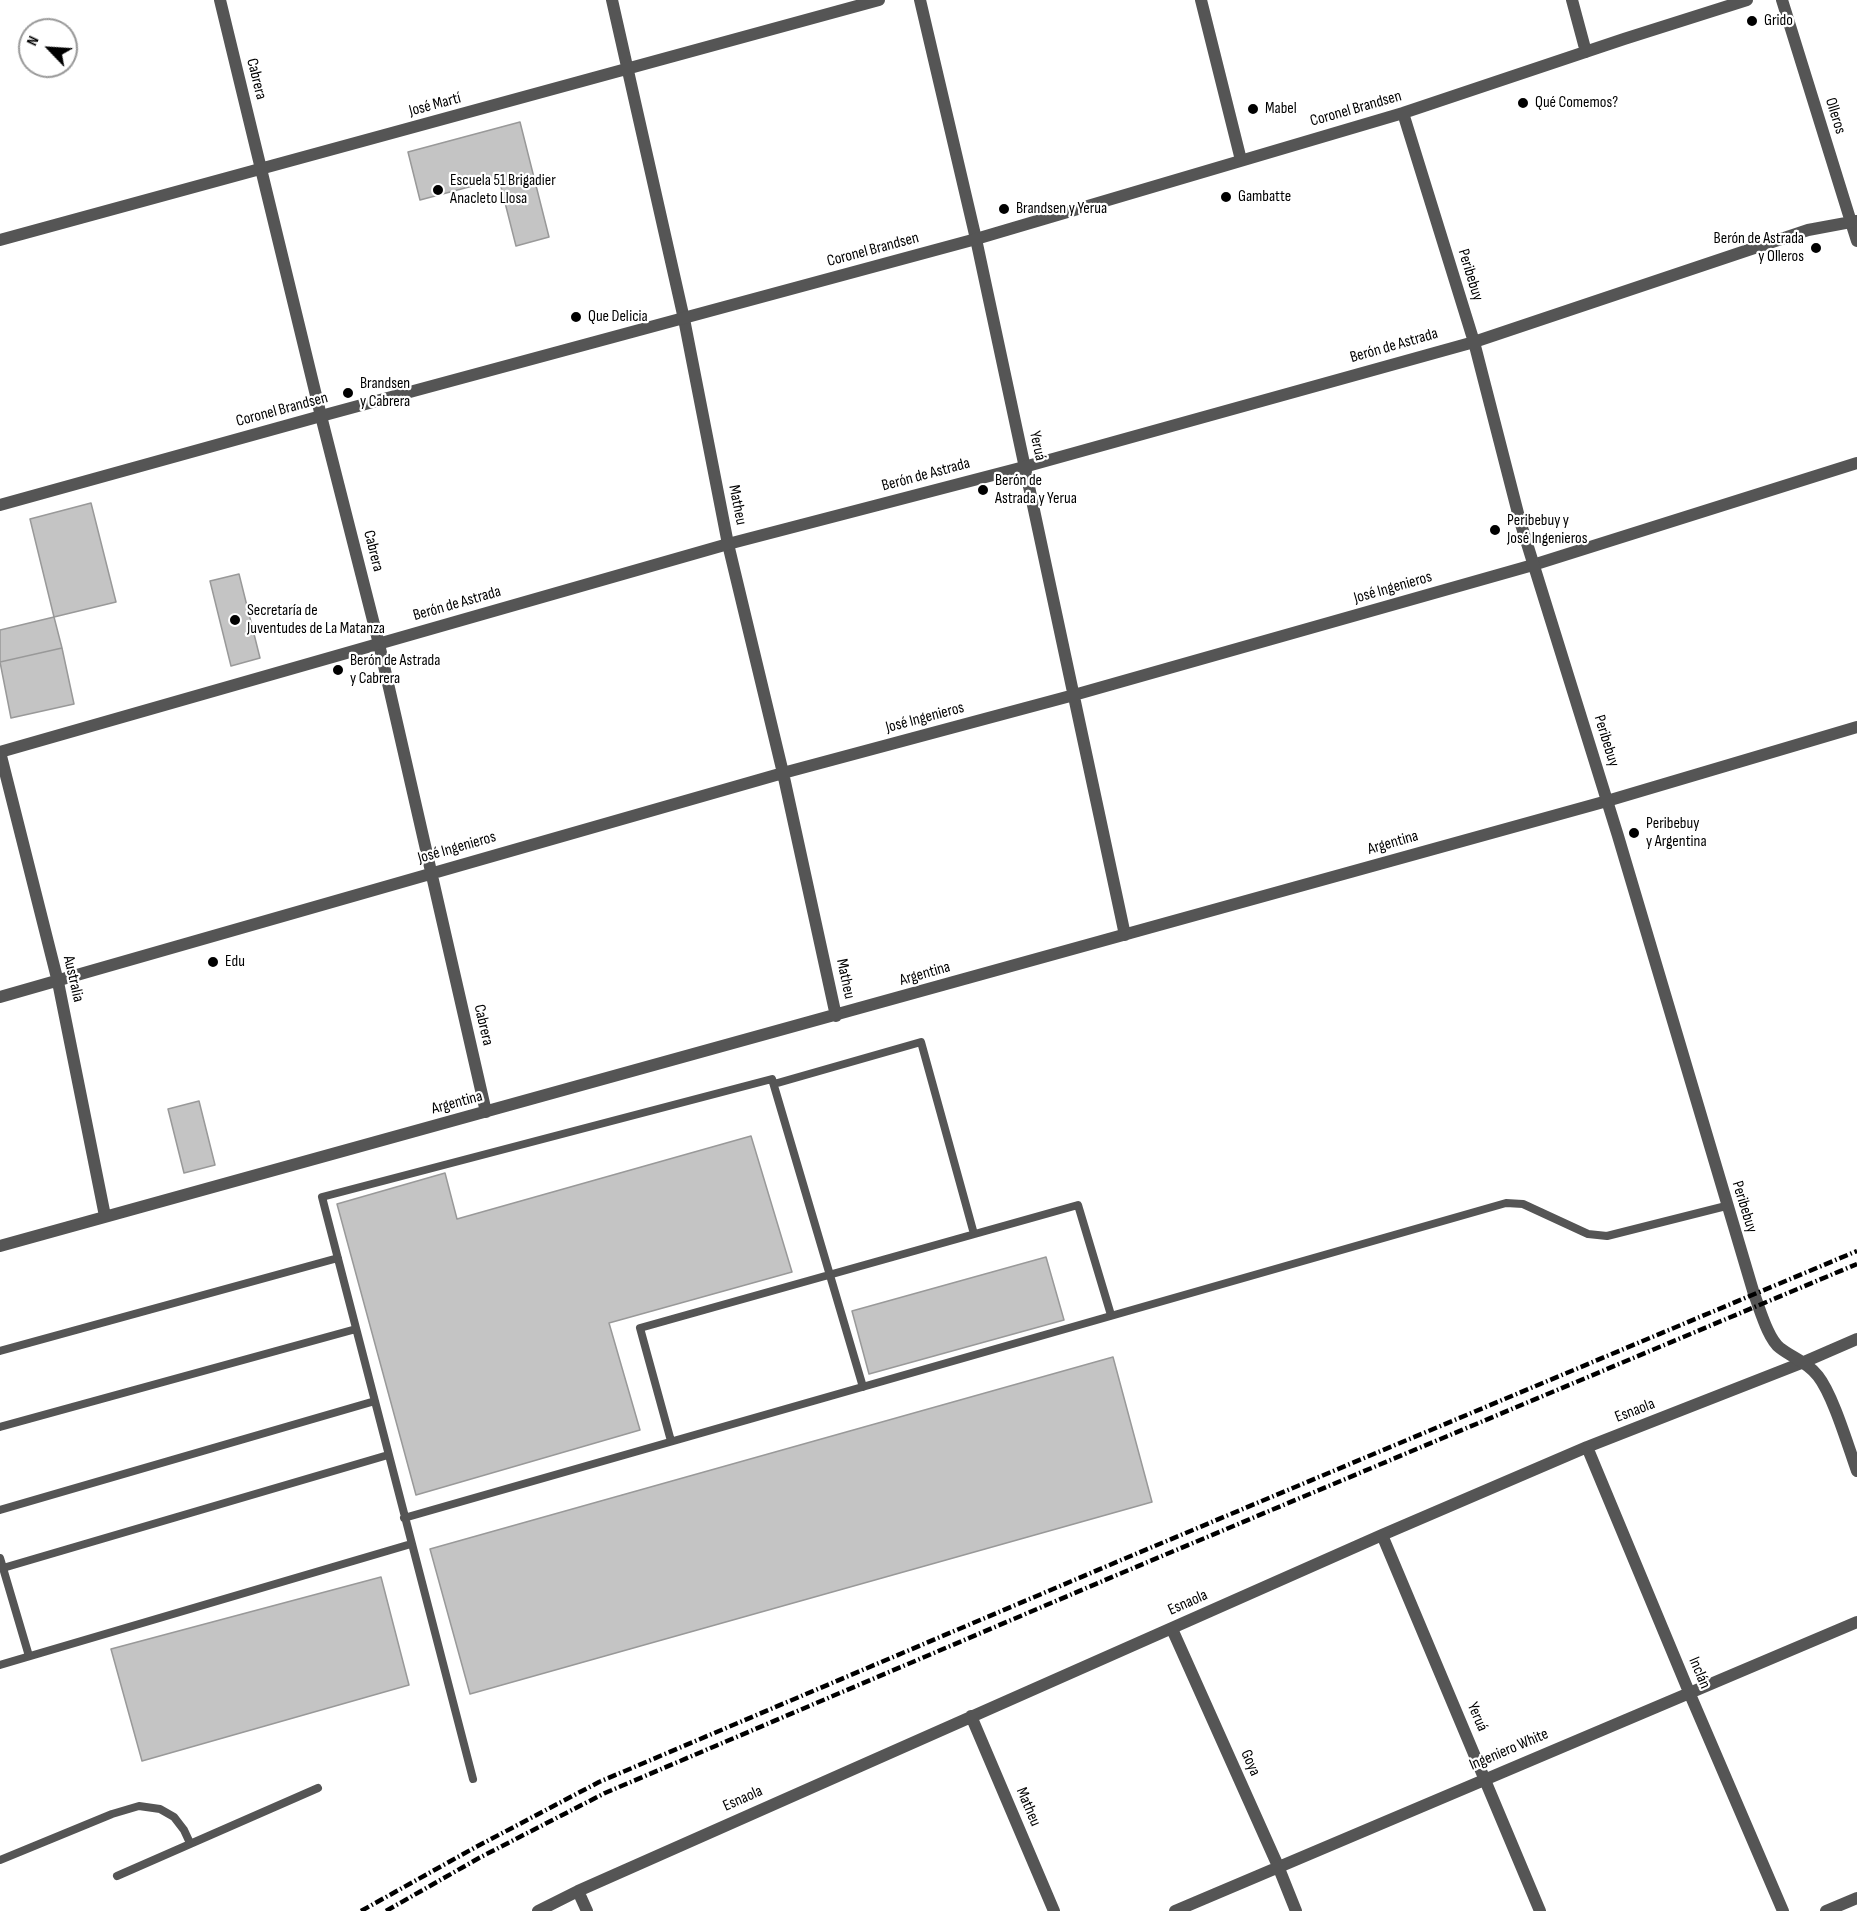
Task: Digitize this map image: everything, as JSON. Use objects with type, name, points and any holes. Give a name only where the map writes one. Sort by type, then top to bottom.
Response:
[{"type":"street","name":"Cabrera","points":[[220,0],[321,416],[380,644],[486,1112]]},
{"type":"street","name":"Matheu","points":[[612,0],[684,319],[728,544],[783,773],[836,1016]]},
{"type":"street","name":"José Martí","points":[[0,240],[628,71],[879,0]]},
{"type":"street","name":"Yeruá","points":[[920,0],[976,239],[1125,935]]},
{"type":"street","points":[[1201,0],[1241,160]]},
{"type":"street","points":[[1572,0],[1586,52]]},
{"type":"street","name":"Coronel Brandsen","points":[[0,505],[976,239],[1403,113],[1747,0]]},
{"type":"street","name":"Olleros","points":[[1782,0],[1854,221],[1857,241]]},
{"type":"street","name":"Peribebuy","points":[[1403,113],[1474,342],[1533,565],[1607,801],[1754,1294],[1773,1341],[1780,1348],[1804,1362],[1818,1376],[1827,1391],[1857,1471]]},
{"type":"street","name":"Berón de Astrada","points":[[0,752],[728,544],[1024,466],[1474,342],[1808,230],[1854,221]]},
{"type":"street","name":"José Ingenieros","points":[[0,997],[783,773],[1074,695],[1533,565],[1857,463]]},
{"type":"street","name":"Argentina","points":[[0,1246],[1607,801],[1857,727]]},
{"type":"street","name":"Australia","points":[[0,752],[58,982],[105,1216]]},
{"type":"street","name":"Esnaola","points":[[538,1911],[578,1891],[1382,1535],[1587,1447],[1857,1339]]},
{"type":"street","name":"Inclán","points":[[1587,1447],[1783,1911]]},
{"type":"street","name":"Yeruá","points":[[1382,1535],[1540,1911]]},
{"type":"street","name":"Ingeniero White","points":[[1174,1911],[1857,1622]]},
{"type":"street","name":"Goya","points":[[1172,1629],[1296,1911]]},
{"type":"street","name":"Matheu","points":[[971,1716],[1054,1911]]},
{"type":"street","points":[[578,1891],[587,1911]]},
{"type":"street","points":[[1826,1911],[1857,1898]]},
{"type":"lane","points":[[774,1084],[921,1042],[974,1234]]},
{"type":"lane","points":[[473,1779],[322,1197],[772,1079],[863,1387]]},
{"type":"lane","points":[[404,1518],[1506,1203],[1523,1204],[1596,1236],[1607,1236],[1726,1206]]},
{"type":"lane","points":[[671,1441],[640,1328],[1077,1205],[1111,1315]]},
{"type":"lane","points":[[0,1351],[338,1258]]},
{"type":"lane","points":[[0,1427],[356,1329]]},
{"type":"lane","points":[[0,1510],[375,1401]]},
{"type":"lane","points":[[3,1569],[388,1455]]},
{"type":"lane","points":[[0,1665],[411,1544]]},
{"type":"lane","points":[[0,1558],[29,1656]]},
{"type":"lane","points":[[117,1876],[318,1788]]},
{"type":"lane","points":[[0,1860],[112,1814],[139,1806],[160,1809],[174,1817],[190,1843]]},
{"type":"building","name":"Escuela 51 Brigadier Anacleto Llosa","points":[[520,122],[549,237],[516,246],[499,179],[420,200],[408,152]]},
{"type":"building","points":[[91,503],[116,602],[54,617],[30,519]]},
{"type":"building","name":"Secretaría de Juventudes de La Matanza","points":[[239,574],[260,658],[231,666],[210,581]]},
{"type":"building","points":[[54,617],[62,648],[0,662],[0,630]]},
{"type":"building","points":[[62,648],[74,704],[11,718],[0,662]]},
{"type":"building","points":[[199,1101],[215,1165],[184,1173],[168,1109]]},
{"type":"building","points":[[751,1136],[792,1272],[609,1323],[640,1430],[416,1495],[337,1204],[445,1173],[457,1219]]},
{"type":"building","points":[[1046,1257],[1064,1320],[869,1374],[852,1311]]},
{"type":"building","points":[[1113,1357],[1152,1502],[470,1694],[430,1549]]},
{"type":"building","points":[[381,1577],[409,1685],[142,1761],[111,1649]]},
{"type":"railway","points":[[361,1911],[599,1782],[1857,1251]]},
{"type":"railway","points":[[386,1911],[479,1858],[605,1793],[1857,1264]]},
{"type":"place","name":"Grido","points":[[1752,21]]},
{"type":"place","name":"Qué Comemos?","points":[[1523,103]]},
{"type":"place","name":"Mabel","points":[[1253,109]]},
{"type":"place","name":"Escuela 51 Brigadier Anacleto Llosa","points":[[438,190]]},
{"type":"place","name":"Gambatte","points":[[1226,197]]},
{"type":"place","name":"Brandsen y Yerua","points":[[1004,209]]},
{"type":"place","name":"Berón de Astrada y Olleros","points":[[1816,248]]},
{"type":"place","name":"Que Delicia","points":[[576,317]]},
{"type":"place","name":"Brandsen y Cabrera","points":[[348,393]]},
{"type":"place","name":"Berón de Astrada y Yerua","points":[[983,490]]},
{"type":"place","name":"Peribebuy y José Ingenieros","points":[[1495,530]]},
{"type":"place","name":"Secretaría de Juventudes de La Matanza","points":[[235,620]]},
{"type":"place","name":"Berón de Astrada y Cabrera","points":[[338,670]]},
{"type":"place","name":"Peribebuy y Argentina","points":[[1634,833]]},
{"type":"place","name":"Edu","points":[[213,962]]}]
